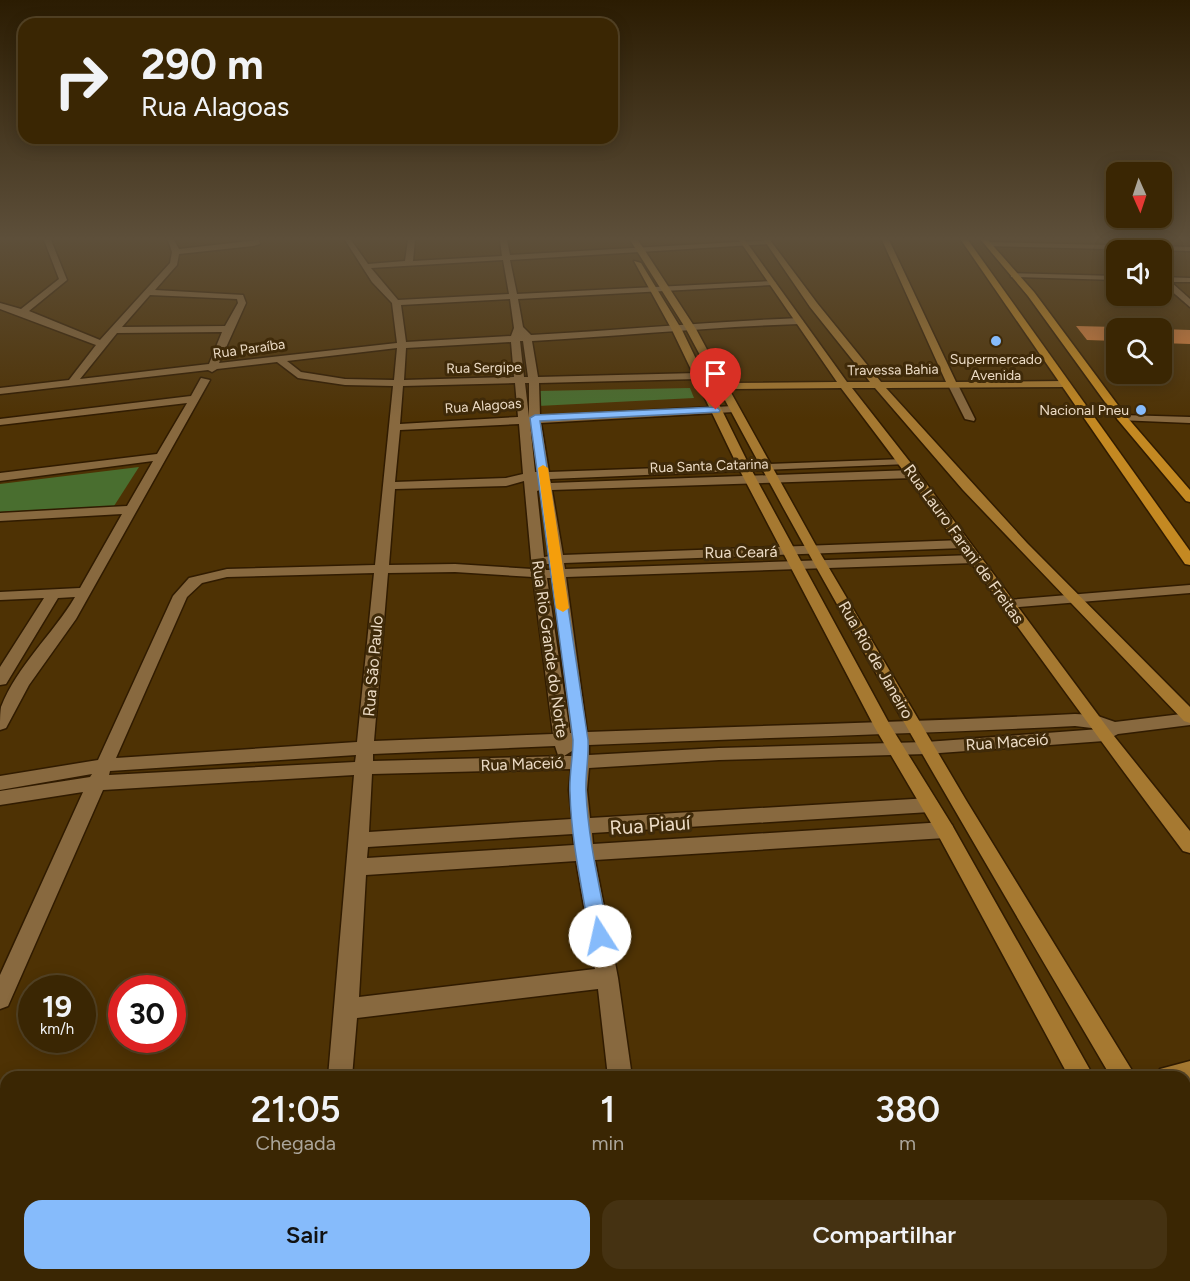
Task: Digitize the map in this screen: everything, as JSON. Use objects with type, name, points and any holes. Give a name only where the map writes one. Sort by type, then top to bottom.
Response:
[{"type":"main road","points":[[1011,300],[1022,309],[1062,380],[1190,561]]},
{"type":"main road","points":[[1035,300],[1122,418],[1190,498]]},
{"type":"main road","points":[[1022,309],[1044,312]]},
{"type":"street","points":[[24,311],[38,300]]},
{"type":"street","points":[[71,384],[102,344],[143,300]]},
{"type":"street","points":[[0,724],[6,702],[69,619],[209,374],[242,303],[241,300]]},
{"type":"street","points":[[393,300],[396,303],[443,300]]},
{"type":"street","name":"Rua Rio Grande do Norte","points":[[514,300],[519,384],[528,416],[538,481],[551,526],[558,567],[580,740],[574,762]]},
{"type":"street","name":"Rua Rio de Janeiro","points":[[662,300],[720,382],[812,551],[926,748],[1120,1071]]},
{"type":"street","name":"Rua Lauro Farani de Freitas","points":[[785,300],[974,559],[1105,728],[1190,845]]},
{"type":"street","name":"Rua Lauro Farani de Freitas","points":[[812,300],[871,380],[940,458],[1190,718]]},
{"type":"street","points":[[914,300],[970,419]]},
{"type":"street","name":"Rua São Paulo","points":[[341,1071],[358,867],[365,747],[402,345],[396,303]]},
{"type":"street","points":[[0,306],[24,311],[68,334],[102,344]]},
{"type":"street","name":"Rua Paraíba","points":[[0,391],[209,374],[278,358],[402,345],[518,336],[799,321]]},
{"type":"street","name":"Rua Rio de Janeiro","points":[[682,327],[701,381],[789,552],[883,728],[945,830],[1079,1071]]},
{"type":"street","points":[[115,330],[228,329]]},
{"type":"street","name":"Rua Rio Grande do Norte","points":[[518,336],[534,384],[528,416]]},
{"type":"street","name":"Rua Sergipe","points":[[278,358],[298,375],[319,380],[399,385],[701,381]]},
{"type":"street","name":"Travessa Bahia","points":[[701,381],[1062,380]]},
{"type":"street","points":[[0,422],[194,399]]},
{"type":"street","name":"Rua Alagoas","points":[[396,424],[732,406]]},
{"type":"street","points":[[1122,418],[1190,420]]},
{"type":"street","points":[[0,477],[161,457]]},
{"type":"street","name":"Rua Santa Catarina","points":[[770,474],[840,465],[904,462]]},
{"type":"street","points":[[840,465],[847,476]]},
{"type":"street","name":"Rua Santa Catarina","points":[[390,486],[770,474],[847,476],[913,474]]},
{"type":"street","name":"Rua Rio Grande do Norte","points":[[538,481],[534,527],[562,741],[574,762],[584,852],[607,978],[619,1071]]},
{"type":"street","points":[[0,517],[131,510]]},
{"type":"street","points":[[534,527],[551,526]]},
{"type":"street","name":"Rua Ceará","points":[[558,567],[789,552],[963,544]]},
{"type":"street","points":[[888,548],[897,561]]},
{"type":"street","name":"Rua Ceará","points":[[105,765],[180,596],[190,584],[207,577],[238,573],[382,569],[823,567],[897,561],[974,559]]},
{"type":"street","points":[[1008,604],[1190,589]]},
{"type":"street","points":[[0,596],[84,592]]},
{"type":"street","points":[[0,680],[54,593]]},
{"type":"street","name":"Rua Maceió","points":[[0,798],[96,783],[365,768],[926,748],[1190,718]]},
{"type":"street","name":"Rua Maceió","points":[[0,783],[105,765],[365,747],[562,741],[813,729],[1105,728]]},
{"type":"street","points":[[813,729],[822,751]]},
{"type":"street","points":[[713,734],[719,754]]},
{"type":"street","points":[[0,999],[105,765]]},
{"type":"street","name":"Rua Piauí","points":[[358,840],[719,816],[930,805]]},
{"type":"street","points":[[842,809],[853,834]]},
{"type":"street","points":[[719,816],[726,842]]},
{"type":"street","name":"Rua Piauí","points":[[358,867],[726,842],[945,830]]},
{"type":"street","points":[[347,1009],[607,978]]},
{"type":"green space","points":[[690,388],[694,398],[538,406],[537,391]]},
{"type":"green space","points":[[139,467],[114,506],[0,512],[0,484]]},
{"type":"building","points":[[1076,326],[1106,327],[1106,341],[1087,340]]},
{"type":"building","points":[[1172,329],[1190,330],[1190,344],[1172,343]]},
{"type":"slow traffic","points":[[543,468],[563,608]]},
{"type":"place","name":"Supermercado Avenida","points":[[996,341]]},
{"type":"place","name":"Nacional Pneu","points":[[1141,410]]},
{"type":"route","points":[[600,936],[584,852],[578,790],[581,761],[580,740],[557,560],[535,418],[716,410]]}]
